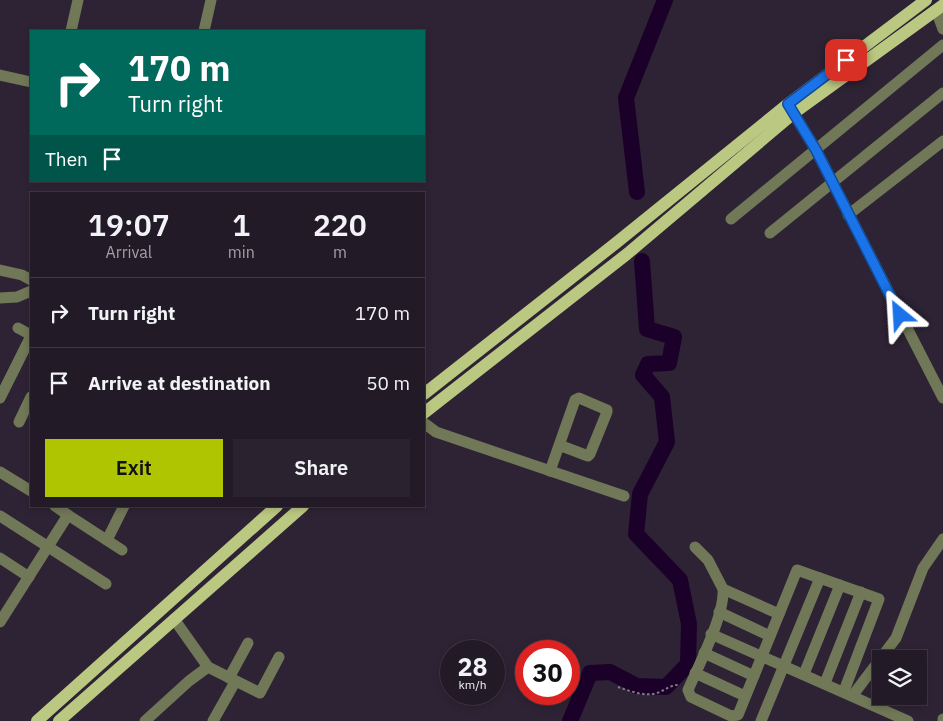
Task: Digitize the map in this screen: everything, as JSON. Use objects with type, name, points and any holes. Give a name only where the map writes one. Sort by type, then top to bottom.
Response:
[{"type":"main road","points":[[425,393],[616,243],[928,5]]},
{"type":"main road","points":[[425,412],[627,254],[791,109]]},
{"type":"main road","points":[[37,721],[276,507]]},
{"type":"main road","points":[[59,721],[302,507]]},
{"type":"street","points":[[71,30],[78,0]]},
{"type":"street","points":[[204,30],[211,0]]},
{"type":"street","points":[[928,5],[942,27]]},
{"type":"street","points":[[731,219],[943,45]]},
{"type":"street","points":[[0,75],[30,82]]},
{"type":"street","points":[[770,233],[943,93]]},
{"type":"street","points":[[791,109],[833,182],[848,215],[943,398]]},
{"type":"street","points":[[848,215],[943,141]]},
{"type":"street","points":[[0,270],[22,275],[30,279]]},
{"type":"street","points":[[0,298],[17,297],[30,291]]},
{"type":"street","points":[[18,328],[30,335]]},
{"type":"street","points":[[0,398],[30,338]]},
{"type":"street","points":[[550,471],[559,445],[577,398],[606,410],[607,412],[588,456],[559,445]]},
{"type":"street","points":[[19,422],[30,399]]},
{"type":"street","points":[[425,424],[436,432],[624,496]]},
{"type":"street","points":[[0,472],[30,491]]},
{"type":"street","points":[[56,507],[122,550]]},
{"type":"street","points":[[107,540],[124,507]]},
{"type":"street","points":[[0,622],[68,515]]},
{"type":"street","points":[[0,516],[106,584]]},
{"type":"street","points":[[849,693],[896,638],[923,568],[943,539]]},
{"type":"street","points":[[695,547],[708,560],[723,589],[719,612],[688,690],[691,697],[734,716],[738,715],[797,570],[879,599],[880,602],[849,693]]},
{"type":"street","points":[[0,558],[29,576]]},
{"type":"street","points":[[761,721],[820,578]]},
{"type":"street","points":[[804,674],[840,585]]},
{"type":"street","points":[[723,589],[779,614]]},
{"type":"street","points":[[825,683],[861,592]]},
{"type":"street","points":[[0,599],[10,606]]},
{"type":"street","points":[[719,612],[770,636]]},
{"type":"street","points":[[174,620],[208,666],[260,693],[279,657]]},
{"type":"street","points":[[711,634],[849,693],[908,721]]},
{"type":"street","points":[[213,721],[248,643]]},
{"type":"street","points":[[704,652],[754,676]]},
{"type":"street","points":[[145,721],[189,680],[208,666]]},
{"type":"street","points":[[695,674],[745,696]]},
{"type":"path","points":[[618,687],[650,694],[676,685],[688,690]]},
{"type":"waterway","points":[[637,192],[626,98],[665,0]]},
{"type":"waterway","points":[[570,721],[590,673],[610,672],[637,686],[666,687],[688,664],[689,624],[680,580],[636,534],[640,494],[667,442],[662,397],[643,375],[648,364],[669,363],[674,337],[647,329],[642,261]]},
{"type":"route","points":[[846,60],[788,104],[833,182],[900,315]]}]
